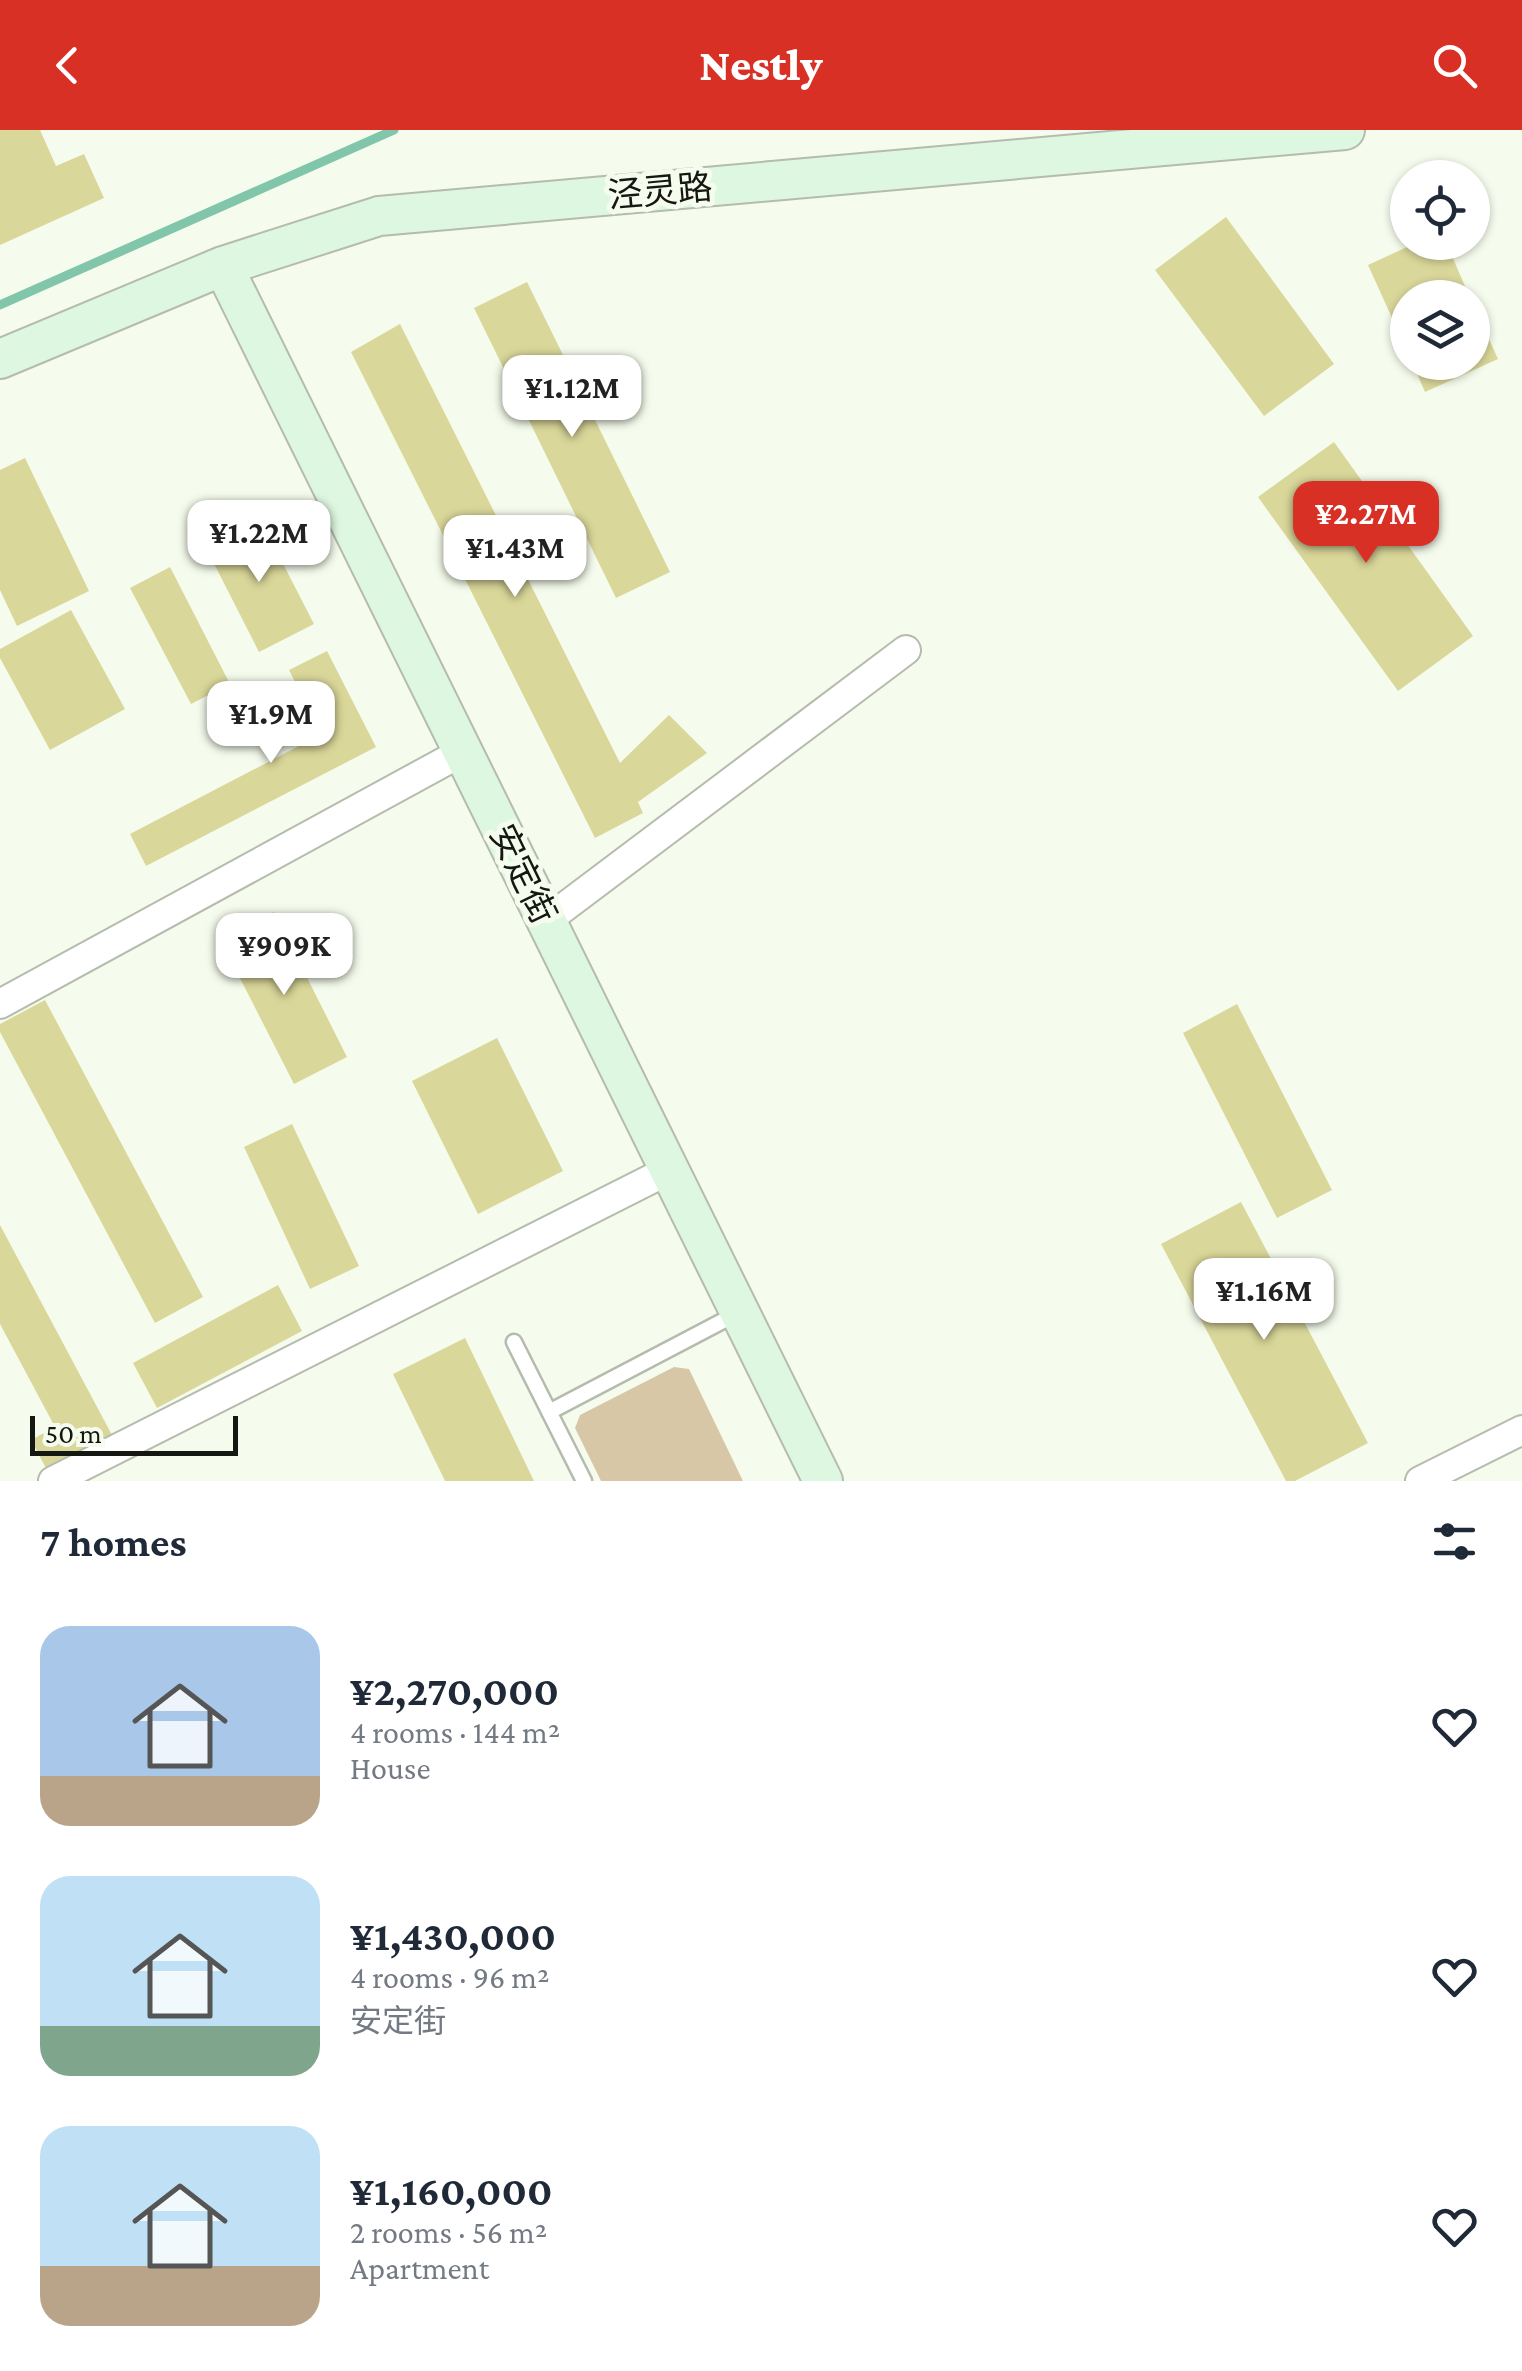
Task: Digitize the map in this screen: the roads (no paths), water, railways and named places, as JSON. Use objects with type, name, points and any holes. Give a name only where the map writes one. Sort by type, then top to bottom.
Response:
[{"type":"main road","name":"泾灵路","points":[[0,359],[223,266],[379,216],[1344,130]]},
{"type":"main road","name":"安定街","points":[[223,266],[667,1171],[824,1481]]},
{"type":"street","points":[[546,922],[906,650]]},
{"type":"street","points":[[0,1004],[464,751]]},
{"type":"street","points":[[53,1481],[667,1171]]},
{"type":"street","points":[[1420,1481],[1522,1430]]},
{"type":"lane","points":[[549,1412],[738,1312]]},
{"type":"lane","points":[[514,1342],[584,1481]]},
{"type":"waterway","points":[[0,305],[394,130]]}]
